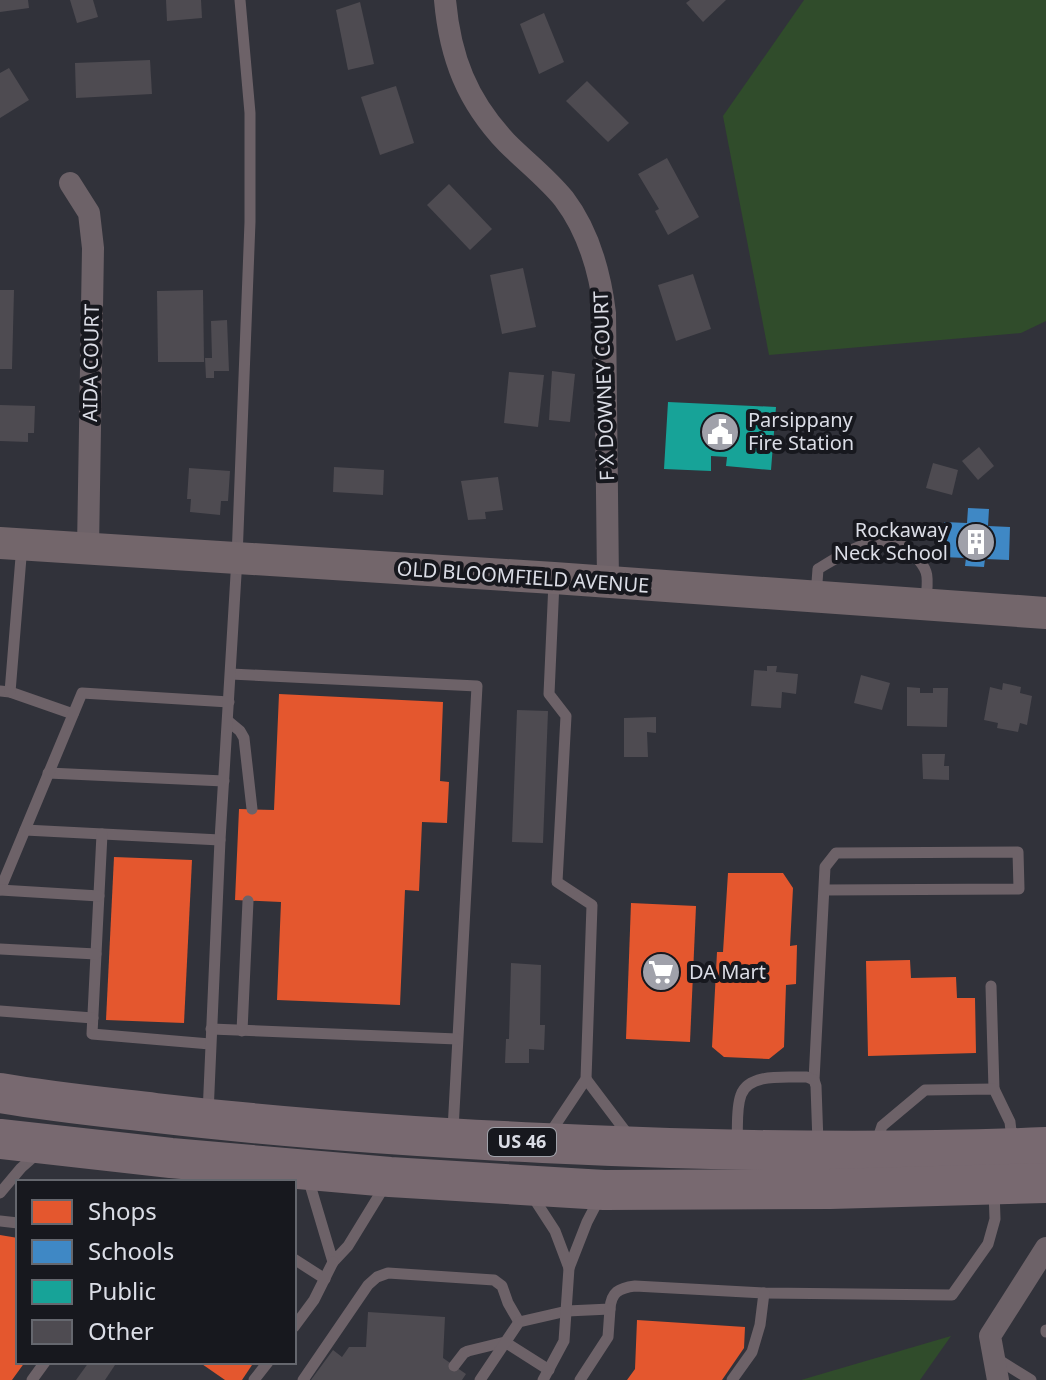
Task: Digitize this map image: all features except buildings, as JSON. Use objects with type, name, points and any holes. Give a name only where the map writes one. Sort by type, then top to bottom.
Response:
[{"type":"highway","name":"US 46","points":[[0,1093],[314,1130],[453,1139],[736,1151],[874,1152],[1030,1148]]},
{"type":"highway","name":"US 46","points":[[0,1139],[306,1170],[604,1190],[815,1190],[1046,1183]]},
{"type":"street","name":"F X DOWNEY COURT","points":[[445,0],[450,41],[466,87],[505,141],[547,179],[566,202],[595,259],[605,313],[608,582]]},
{"type":"street","name":"AIDA COURT","points":[[70,183],[89,213],[93,248],[88,548]]},
{"type":"street","name":"OLD BLOOMFIELD AVENUE","points":[[11,544],[1046,613]]},
{"type":"street","points":[[998,1380],[990,1336],[1046,1248]]},
{"type":"lane","points":[[208,1119],[220,840],[237,558],[250,222],[250,113],[240,0]]},
{"type":"lane","points":[[816,596],[818,569],[862,544],[891,542],[913,552],[927,573],[926,604]]},
{"type":"lane","points":[[11,544],[5,692],[73,714]]},
{"type":"lane","points":[[543,1143],[586,1079],[592,905],[557,882],[566,716],[549,694],[554,578]]},
{"type":"lane","points":[[231,674],[477,686],[453,1139]]},
{"type":"lane","points":[[99,896],[0,890],[82,693],[229,702]]},
{"type":"lane","points":[[228,721],[244,738],[252,809]]},
{"type":"lane","points":[[48,773],[224,781]]},
{"type":"lane","points":[[25,830],[220,840]]},
{"type":"lane","points":[[102,834],[92,1034],[210,1044]]},
{"type":"lane","points":[[818,1152],[814,1080],[825,867],[836,853],[1018,852],[1019,889],[825,890]]},
{"type":"lane","points":[[242,1031],[248,901]]},
{"type":"lane","points":[[0,949],[96,954]]},
{"type":"lane","points":[[991,986],[994,1089],[1010,1122],[1030,1148]]},
{"type":"lane","points":[[0,1011],[93,1018]]},
{"type":"lane","points":[[211,1029],[457,1039]]},
{"type":"lane","points":[[736,1151],[740,1096],[750,1083],[761,1079],[807,1077],[814,1080]]},
{"type":"lane","points":[[586,1079],[638,1148]]},
{"type":"lane","points":[[874,1152],[882,1126],[925,1090],[994,1089]]},
{"type":"lane","points":[[0,1193],[21,1168],[47,1145]]},
{"type":"lane","points":[[306,1170],[333,1262]]},
{"type":"lane","points":[[296,1324],[390,1177]]},
{"type":"lane","points":[[580,1380],[608,1337],[611,1299],[615,1292],[623,1288],[952,1295],[988,1244],[995,1219],[994,1185]]},
{"type":"lane","points":[[527,1186],[555,1231],[569,1268]]},
{"type":"lane","points":[[505,1342],[546,1375],[564,1341],[569,1268],[587,1222],[604,1190]]},
{"type":"lane","points":[[296,1260],[325,1279]]},
{"type":"lane","points":[[303,1380],[368,1285],[388,1273],[494,1280],[502,1286],[519,1322]]},
{"type":"lane","points":[[732,1380],[752,1352],[760,1325],[764,1293]]},
{"type":"lane","points":[[480,1380],[519,1322],[567,1311],[610,1309]]},
{"type":"lane","points":[[454,1366],[468,1351],[505,1342]]},
{"type":"lane","points":[[994,1356],[1031,1380]]},
{"type":"lane","points":[[254,1380],[266,1364]]},
{"type":"green space","points":[[804,0],[1046,0],[1046,321],[1021,333],[769,355],[723,116]]},
{"type":"green space","points":[[951,1336],[920,1380],[801,1380]]},
{"type":"place","name":"Parsippany Fire Station","points":[[720,432]]},
{"type":"place","name":"Rockaway Neck School","points":[[976,542]]},
{"type":"place","name":"DA Mart","points":[[661,972]]}]
